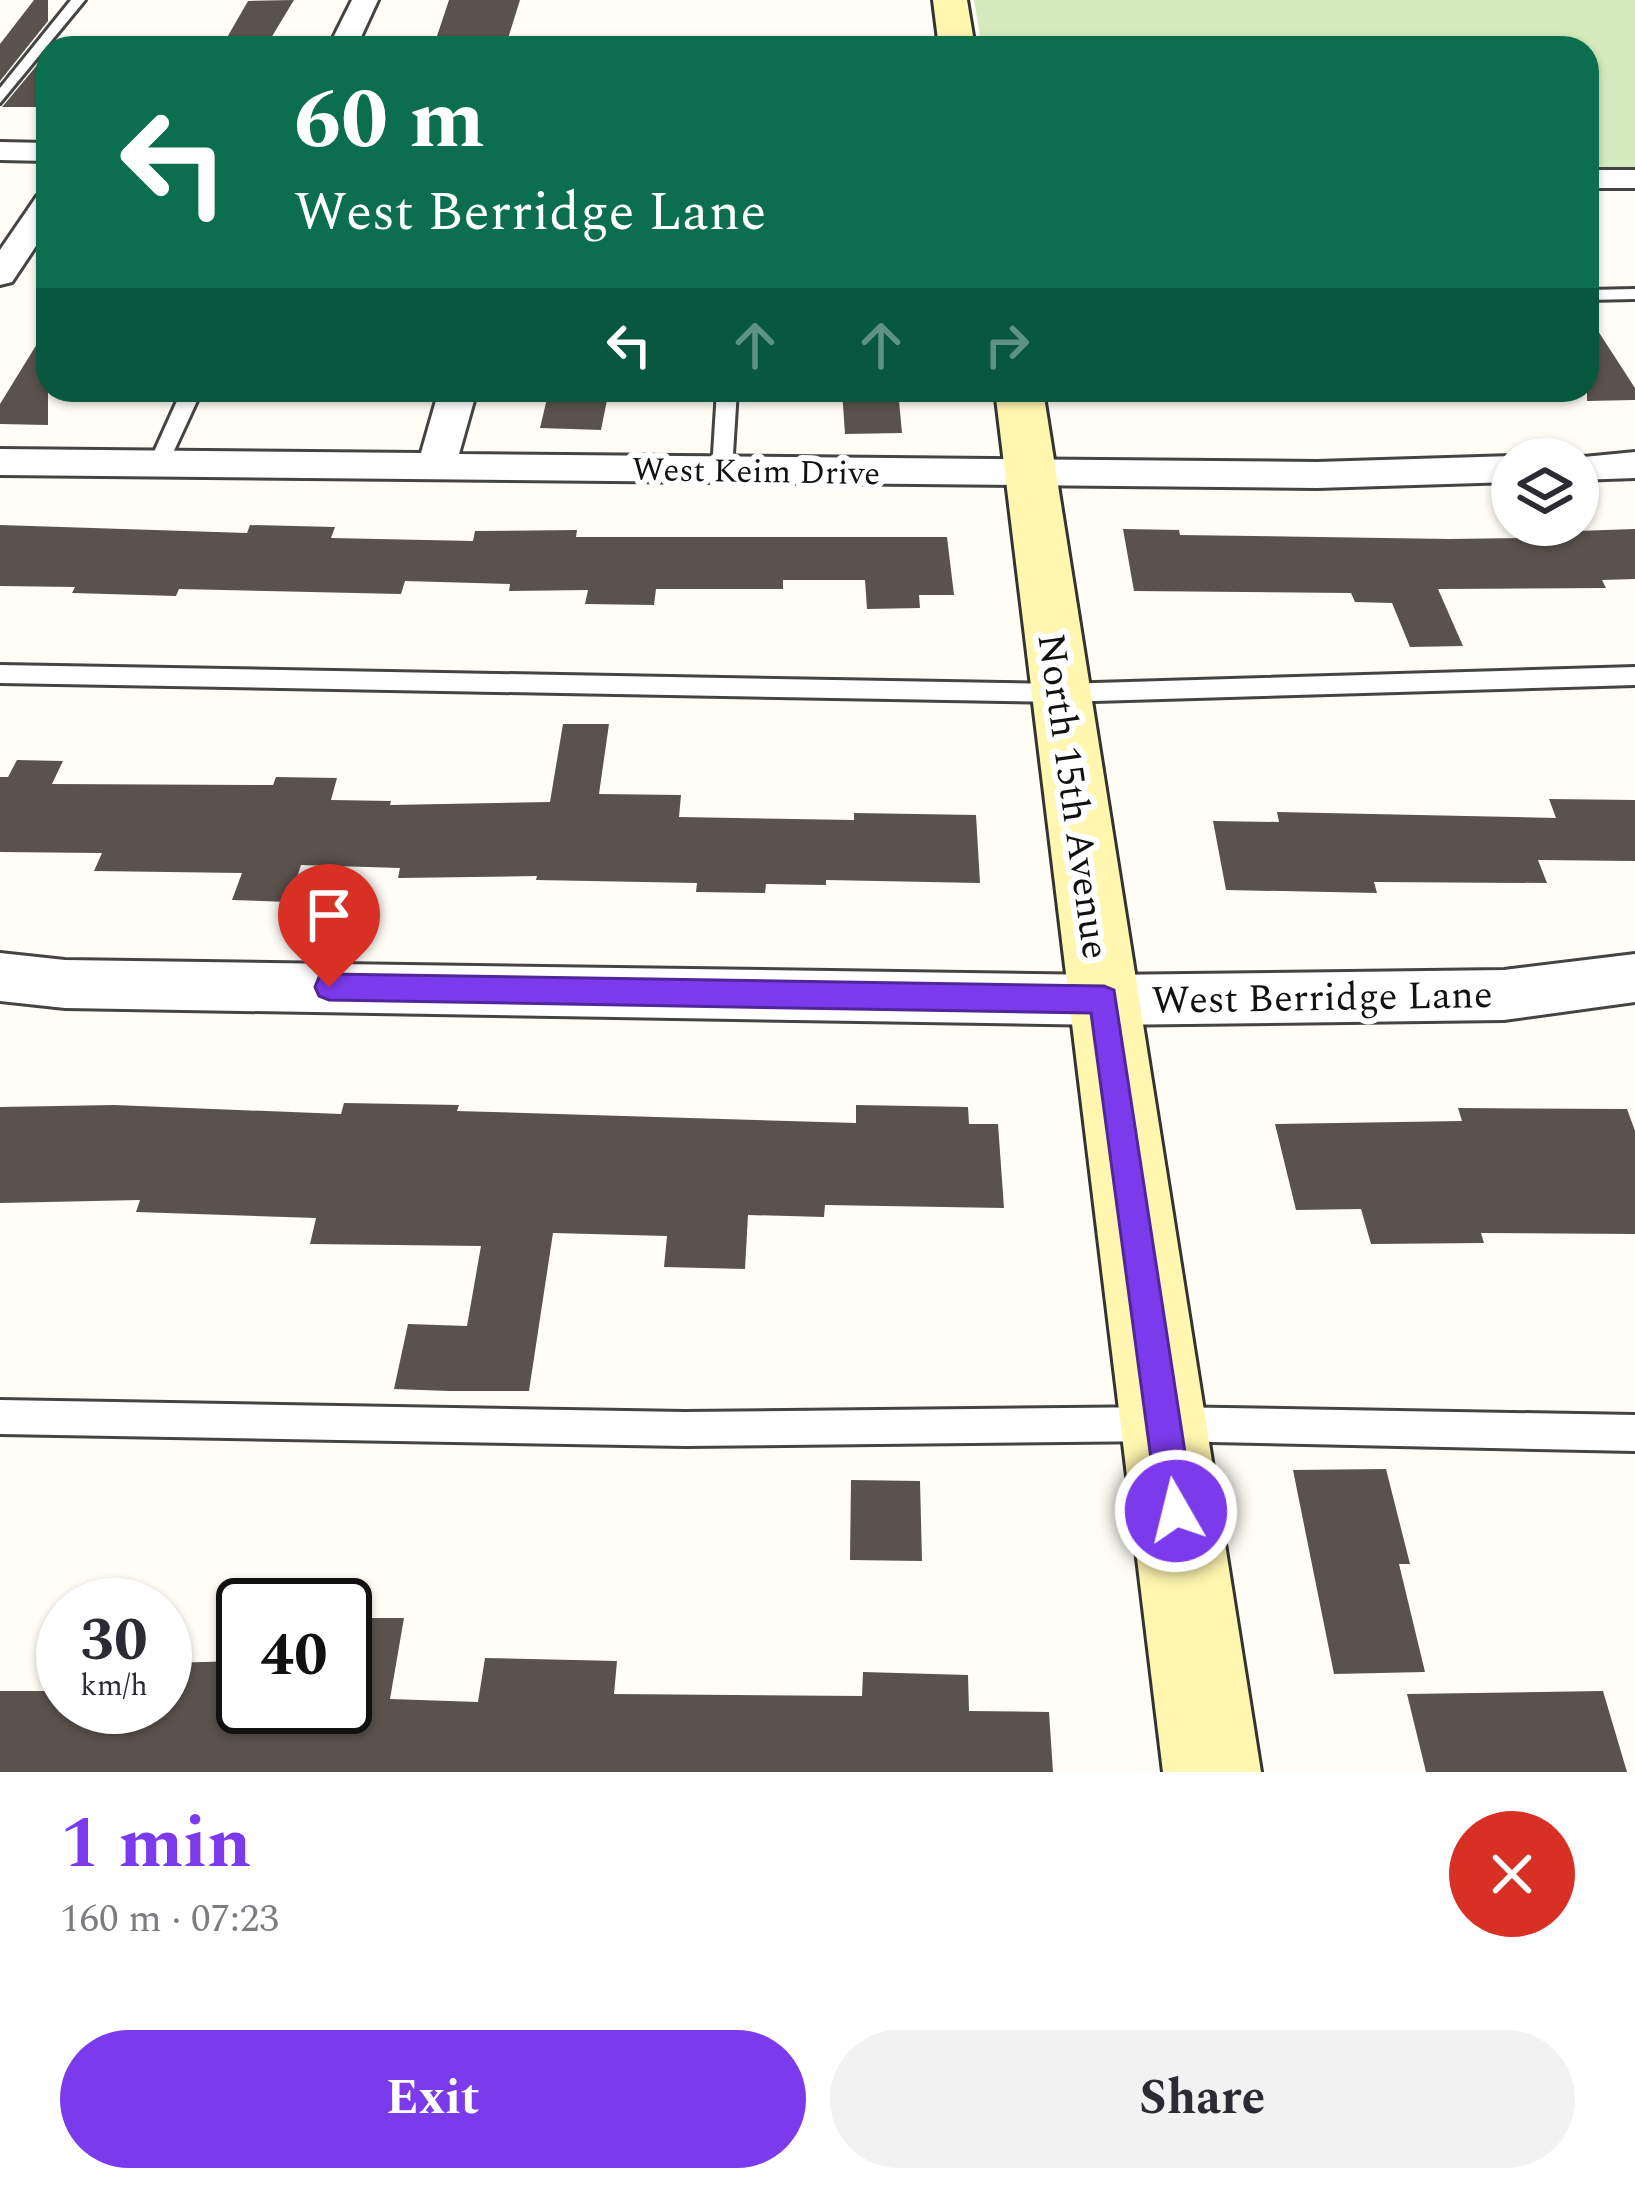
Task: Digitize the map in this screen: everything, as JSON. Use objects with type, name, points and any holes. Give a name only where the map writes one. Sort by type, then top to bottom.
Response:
[{"type":"street","points":[[348,36],[365,0]]},
{"type":"street","points":[[950,0],[955,36]]},
{"type":"street","points":[[0,151],[36,152]]},
{"type":"street","points":[[1599,179],[1635,179]]},
{"type":"street","points":[[0,275],[36,221]]},
{"type":"street","points":[[437,464],[455,402]]},
{"type":"street","name":"North 15th Avenue","points":[[1021,402],[1212,1772]]},
{"type":"street","name":"West Keim Drive","points":[[0,462],[1317,475],[1491,470]]},
{"type":"street","points":[[1599,466],[1635,465]]},
{"type":"street","name":"West Berridge Lane","points":[[0,977],[65,984],[1104,1000],[1504,995],[1635,978]]},
{"type":"lane","points":[[49,36],[78,0]]},
{"type":"lane","points":[[0,98],[36,53]]},
{"type":"lane","points":[[1599,295],[1635,294]]},
{"type":"lane","points":[[159,464],[187,402]]},
{"type":"lane","points":[[722,470],[726,402]]},
{"type":"lane","points":[[0,674],[1061,693],[1635,676]]},
{"type":"lane","points":[[0,1417],[685,1429],[1164,1424],[1635,1433]]},
{"type":"green space","points":[[974,0],[1635,0],[1635,170],[1599,170],[1599,36],[980,36]]},
{"type":"building","points":[[34,0],[48,0],[48,21],[0,81],[0,44]]},
{"type":"building","points":[[294,0],[272,36],[228,36],[248,1]]},
{"type":"building","points":[[449,0],[520,0],[509,36],[437,36]]},
{"type":"building","points":[[36,66],[36,107],[3,106]]},
{"type":"building","points":[[1599,332],[1635,388],[1635,400],[1599,401]]},
{"type":"building","points":[[36,346],[36,402],[48,402],[48,425],[0,424],[0,404]]},
{"type":"building","points":[[546,402],[607,402],[601,430],[540,428]]},
{"type":"building","points":[[843,402],[899,402],[902,433],[845,434]]},
{"type":"building","points":[[0,525],[247,533],[250,525],[335,527],[331,538],[473,541],[475,531],[577,530],[576,537],[947,537],[954,595],[919,595],[920,608],[867,609],[865,580],[783,580],[783,589],[656,589],[654,605],[585,604],[588,590],[509,591],[510,584],[405,581],[401,594],[179,589],[176,596],[72,593],[75,587],[0,586]]},
{"type":"building","points":[[1123,529],[1179,530],[1180,535],[1491,538],[1491,546],[1599,546],[1599,530],[1635,529],[1635,579],[1602,580],[1606,588],[1438,589],[1463,646],[1410,647],[1392,603],[1355,602],[1351,593],[1134,591]]},
{"type":"building","points":[[563,724],[609,724],[599,794],[681,795],[679,817],[854,820],[854,813],[976,815],[980,883],[826,880],[826,885],[766,884],[765,893],[696,892],[697,883],[536,880],[537,876],[398,878],[400,868],[301,865],[289,902],[232,900],[242,873],[94,871],[102,853],[0,852],[0,777],[8,777],[17,760],[63,761],[52,784],[273,785],[276,777],[337,778],[331,800],[391,801],[390,805],[550,802]]},
{"type":"building","points":[[1549,799],[1635,800],[1635,861],[1538,860],[1547,883],[1374,882],[1377,893],[1226,890],[1213,821],[1279,822],[1277,812],[1556,818]]},
{"type":"building","points":[[344,1103],[856,1123],[856,1105],[968,1107],[969,1124],[998,1124],[1004,1208],[825,1205],[824,1217],[748,1215],[745,1269],[664,1267],[667,1236],[553,1233],[529,1391],[449,1391],[394,1389],[408,1324],[467,1326],[481,1246],[310,1244],[316,1218],[136,1212],[140,1200],[0,1203],[0,1107],[114,1105],[341,1114]]},
{"type":"building","points":[[1458,1108],[1627,1109],[1635,1131],[1635,1234],[1481,1233],[1484,1243],[1371,1244],[1361,1209],[1296,1210],[1275,1124],[1462,1121]]},
{"type":"building","points":[[1386,1469],[1410,1564],[1399,1564],[1425,1672],[1334,1674],[1293,1470]]},
{"type":"building","points":[[851,1480],[920,1481],[922,1561],[850,1560]]},
{"type":"building","points":[[372,1618],[404,1618],[390,1699],[478,1702],[485,1658],[617,1661],[614,1694],[862,1696],[863,1672],[968,1675],[969,1711],[1049,1712],[1053,1772],[0,1772],[0,1691],[36,1691],[36,1734],[192,1734],[192,1662],[216,1662],[216,1734],[372,1734]]},
{"type":"building","points":[[1603,1691],[1627,1772],[1426,1772],[1407,1694]]},
{"type":"route","points":[[329,987],[1104,1000],[1176,1511]]}]
